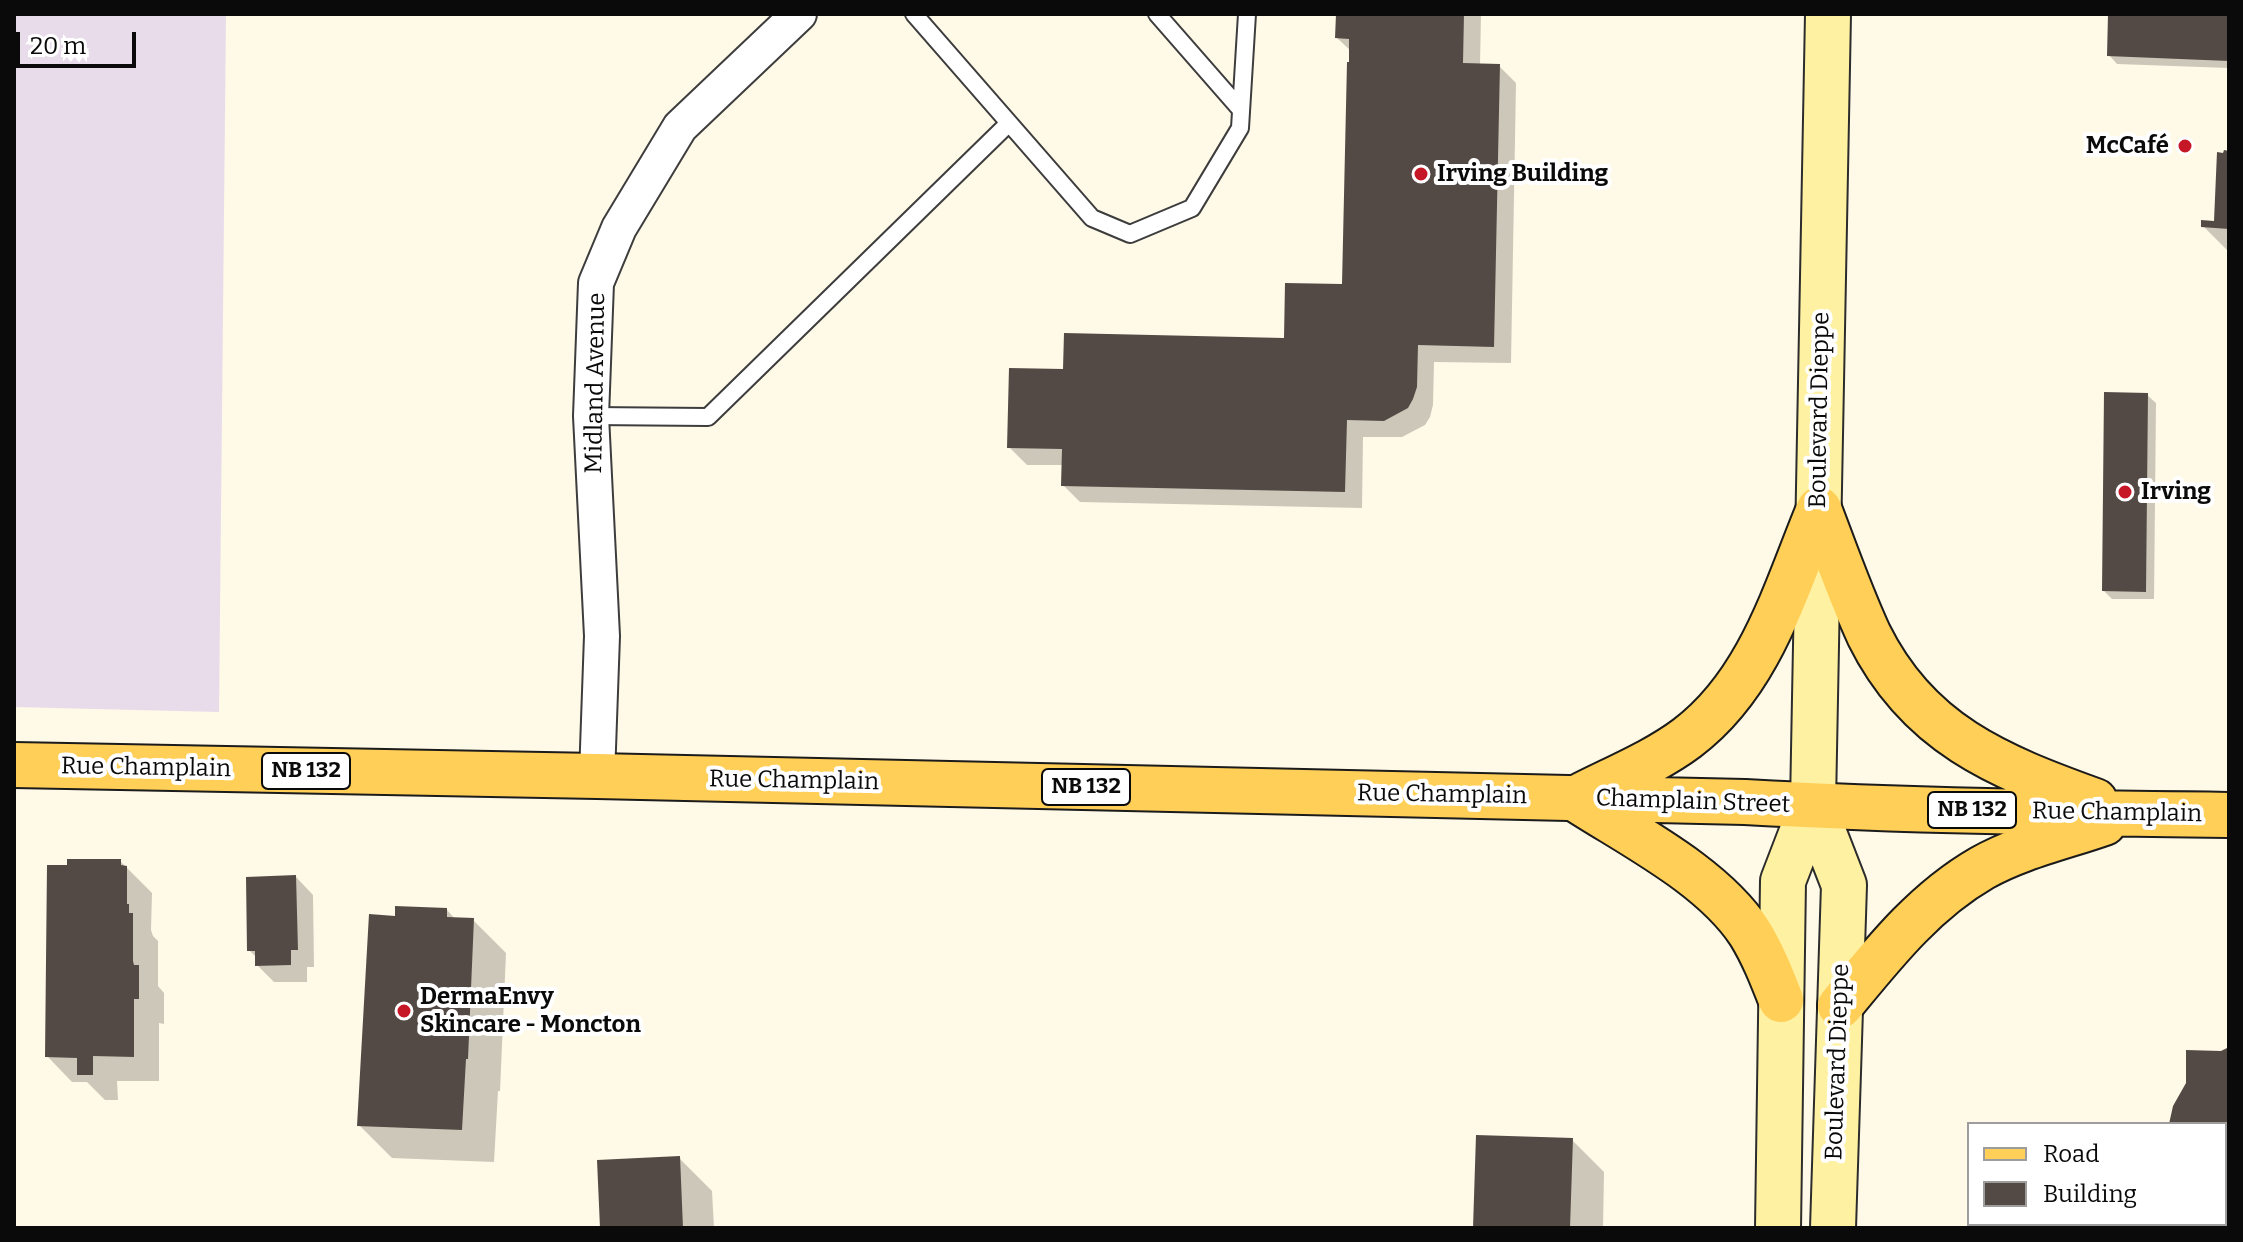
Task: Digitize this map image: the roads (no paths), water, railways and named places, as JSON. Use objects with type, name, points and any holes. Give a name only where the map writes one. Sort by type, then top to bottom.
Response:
[{"type":"main road","name":"Boulevard Dieppe","points":[[1778,1228],[1783,881],[1813,805],[1828,14]]},
{"type":"main road","points":[[1574,798],[1684,740],[1721,709],[1755,660],[1767,636],[1819,509]]},
{"type":"main road","points":[[1819,509],[1869,635],[1908,694],[1927,715],[1972,748],[1999,763],[2030,778],[2131,814]]},
{"type":"main road","name":"Rue Champlain","points":[[14,765],[1574,798]]},
{"type":"main road","points":[[1574,798],[1685,869],[1719,897],[1748,930],[1759,948],[1781,1000]]},
{"type":"main road","name":"Champlain Street","points":[[1574,798],[1813,805]]},
{"type":"main road","name":"Boulevard Dieppe","points":[[1813,805],[1844,885],[1833,1228]]},
{"type":"main road","name":"Rue Champlain","points":[[1813,805],[2229,815]]},
{"type":"main road","points":[[1840,1006],[1904,930],[1956,884],[2017,852],[2131,814]]},
{"type":"street","name":"Midland Avenue","points":[[597,776],[602,636],[591,416],[596,283],[619,228],[680,127],[799,14]]},
{"type":"lane","points":[[914,14],[1092,218],[1130,234],[1192,208],[1240,128],[1247,14]]},
{"type":"lane","points":[[1157,14],[1241,110]]},
{"type":"lane","points":[[591,416],[708,417],[1009,123]]},
{"type":"place","name":"McCafé","points":[[2185,146]]},
{"type":"place","name":"Irving Building","points":[[1421,174]]},
{"type":"place","name":"Irving","points":[[2125,492]]},
{"type":"place","name":"DermaEnvy Skincare - Moncton","points":[[404,1011]]}]
